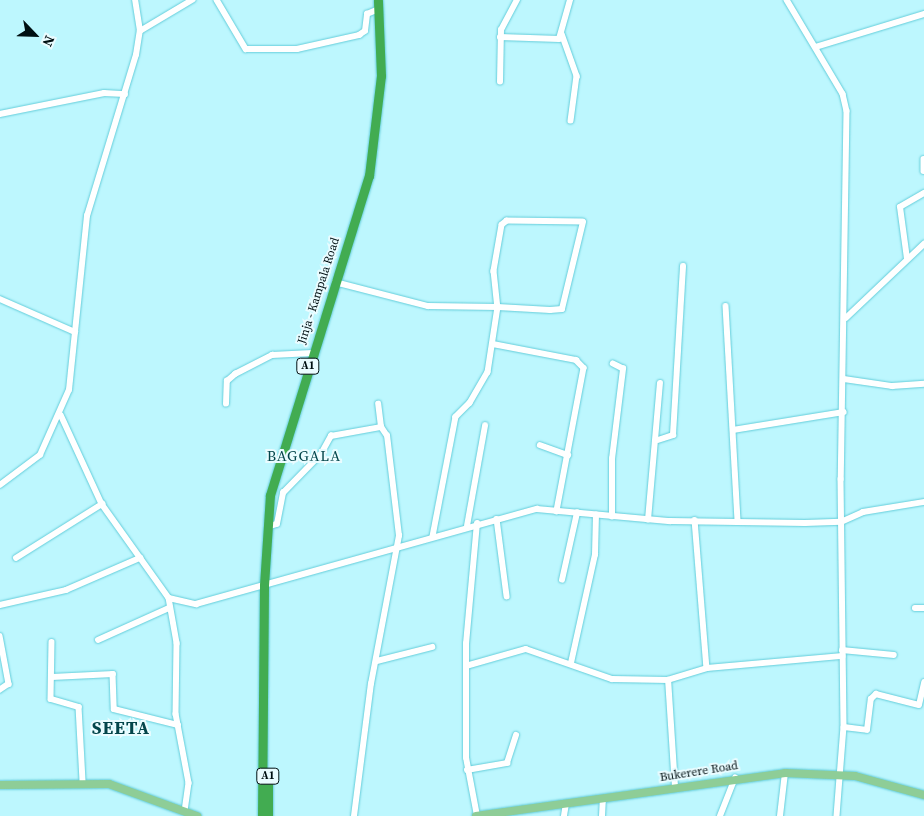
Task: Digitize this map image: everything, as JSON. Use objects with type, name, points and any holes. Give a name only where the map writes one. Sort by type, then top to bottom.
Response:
[{"type":"highway","name":"Jinja - Kampala Road","points":[[262,816],[264,585],[267,527],[281,450],[368,176],[376,136],[382,76],[378,5]]},
{"type":"highway","name":"Jinja - Kampala Road","points":[[262,737],[268,758],[268,816]]},
{"type":"main road","name":"Bukerere Road","points":[[477,816],[603,800],[735,778],[784,773],[838,775],[924,795]]},
{"type":"main road","points":[[0,785],[83,782],[121,788],[197,816]]},
{"type":"street","points":[[0,485],[40,455],[62,415],[75,332],[87,216],[125,94],[140,31],[135,0]]},
{"type":"street","points":[[140,31],[192,0]]},
{"type":"street","points":[[217,0],[246,49],[297,49],[359,35],[365,32],[367,14],[378,5]]},
{"type":"street","points":[[500,82],[500,37],[517,0]]},
{"type":"street","points":[[500,37],[555,41],[562,34],[570,0]]},
{"type":"street","points":[[787,0],[816,47],[848,111],[846,318],[841,522],[844,727],[838,775],[838,816]]},
{"type":"street","points":[[816,47],[924,14]]},
{"type":"street","points":[[562,34],[577,76],[571,121]]},
{"type":"street","points":[[0,114],[104,93],[125,94]]},
{"type":"street","points":[[924,159],[924,171]]},
{"type":"street","points":[[907,259],[900,207],[924,193]]},
{"type":"street","points":[[335,282],[428,306],[498,307],[562,309],[583,222],[505,222],[494,271],[498,307],[486,379],[456,417],[434,537]]},
{"type":"street","points":[[846,318],[924,244]]},
{"type":"street","points":[[658,440],[672,435],[682,266]]},
{"type":"street","points":[[0,299],[75,332]]},
{"type":"street","points":[[726,306],[738,520]]},
{"type":"street","points":[[493,344],[576,360],[584,368],[557,511]]},
{"type":"street","points":[[226,404],[227,381],[235,374],[272,355],[312,353]]},
{"type":"street","points":[[612,517],[612,459],[623,369],[613,364]]},
{"type":"street","points":[[844,379],[892,386],[924,384]]},
{"type":"street","points":[[648,520],[658,440],[660,384]]},
{"type":"street","points":[[354,816],[377,661],[396,551],[388,442],[381,427],[378,404]]},
{"type":"street","points":[[733,430],[844,412]]},
{"type":"street","points":[[62,415],[102,504],[169,598],[169,608],[176,635],[178,725],[189,783],[185,811]]},
{"type":"street","points":[[467,526],[485,426]]},
{"type":"street","points":[[267,527],[278,522],[283,493],[321,454],[331,436],[381,427]]},
{"type":"street","points":[[540,445],[568,454]]},
{"type":"street","points":[[169,598],[196,604],[396,551],[467,526],[538,509],[648,520],[841,522],[863,512],[924,502]]},
{"type":"street","points":[[16,558],[102,504]]},
{"type":"street","points":[[562,580],[577,513]]},
{"type":"street","points":[[571,663],[595,555],[596,515]]},
{"type":"street","points":[[497,519],[507,596]]},
{"type":"street","points":[[695,520],[708,668]]},
{"type":"street","points":[[477,524],[466,666],[468,770],[477,816]]},
{"type":"street","points":[[0,605],[66,590],[140,558]]},
{"type":"street","points":[[98,640],[169,608]]},
{"type":"street","points":[[915,608],[924,608]]},
{"type":"street","points":[[0,636],[9,684],[0,690]]},
{"type":"street","points":[[52,642],[53,702],[74,702],[79,707],[83,782]]},
{"type":"street","points":[[377,661],[432,647]]},
{"type":"street","points":[[466,666],[518,648],[571,663],[626,682],[668,680],[708,668],[842,653],[894,655]]},
{"type":"street","points":[[52,678],[113,674],[113,708],[178,725]]},
{"type":"street","points":[[668,680],[675,787]]},
{"type":"street","points":[[844,727],[867,730],[871,699],[876,694],[919,705],[924,683]]},
{"type":"street","points":[[468,770],[508,763],[516,735]]},
{"type":"street","points":[[780,816],[784,773]]},
{"type":"street","points":[[720,816],[735,778]]},
{"type":"street","points":[[602,816],[603,800]]},
{"type":"street","points":[[564,816],[566,804]]},
{"type":"district","name":"BAGGALA","points":[[304,456]]},
{"type":"district","name":"SEETA","points":[[121,728]]}]
